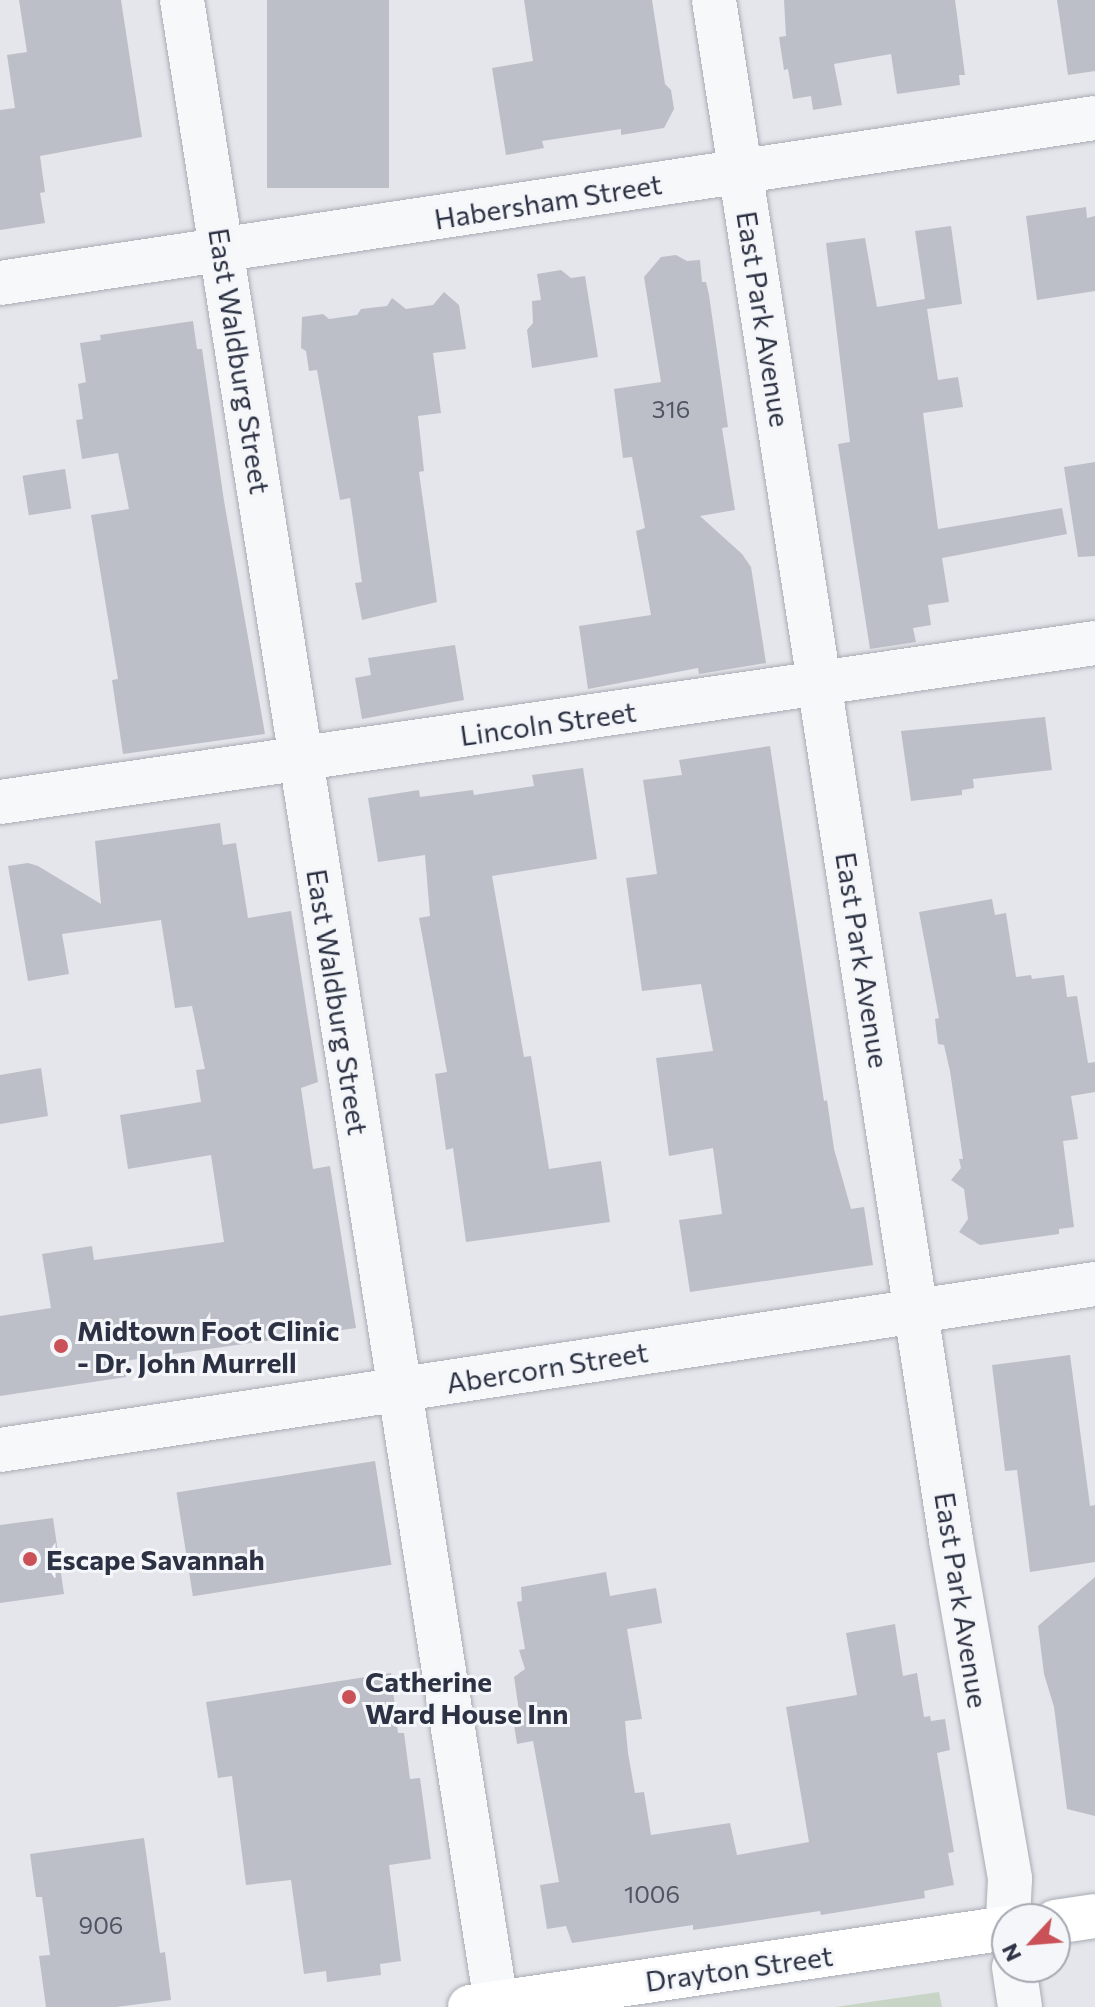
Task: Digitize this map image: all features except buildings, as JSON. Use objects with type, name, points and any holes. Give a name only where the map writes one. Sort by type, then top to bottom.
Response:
[{"type":"main road","points":[[1071,1920],[1095,1916]]},
{"type":"main road","name":"Drayton Street","points":[[483,2005],[991,1930]]},
{"type":"street","name":"East Waldburg Street","points":[[182,0],[398,1390],[483,2005]]},
{"type":"street","name":"East Park Avenue","points":[[714,0],[951,1540],[1010,1879],[1009,1903]]},
{"type":"street","name":"Habersham Street","points":[[0,283],[1095,118]]},
{"type":"street","name":"Lincoln Street","points":[[0,802],[1095,643]]},
{"type":"street","name":"Abercorn Street","points":[[0,1450],[1095,1284]]},
{"type":"street","points":[[1016,1983],[1020,2007]]},
{"type":"green space","points":[[939,1992],[942,2007],[835,2007]]},
{"type":"place","name":"Midtown Foot Clinic - Dr. John Murrell","points":[[61,1346]]},
{"type":"place","name":"Escape Savannah","points":[[30,1559]]},
{"type":"place","name":"Catherine Ward House Inn","points":[[349,1697]]}]
